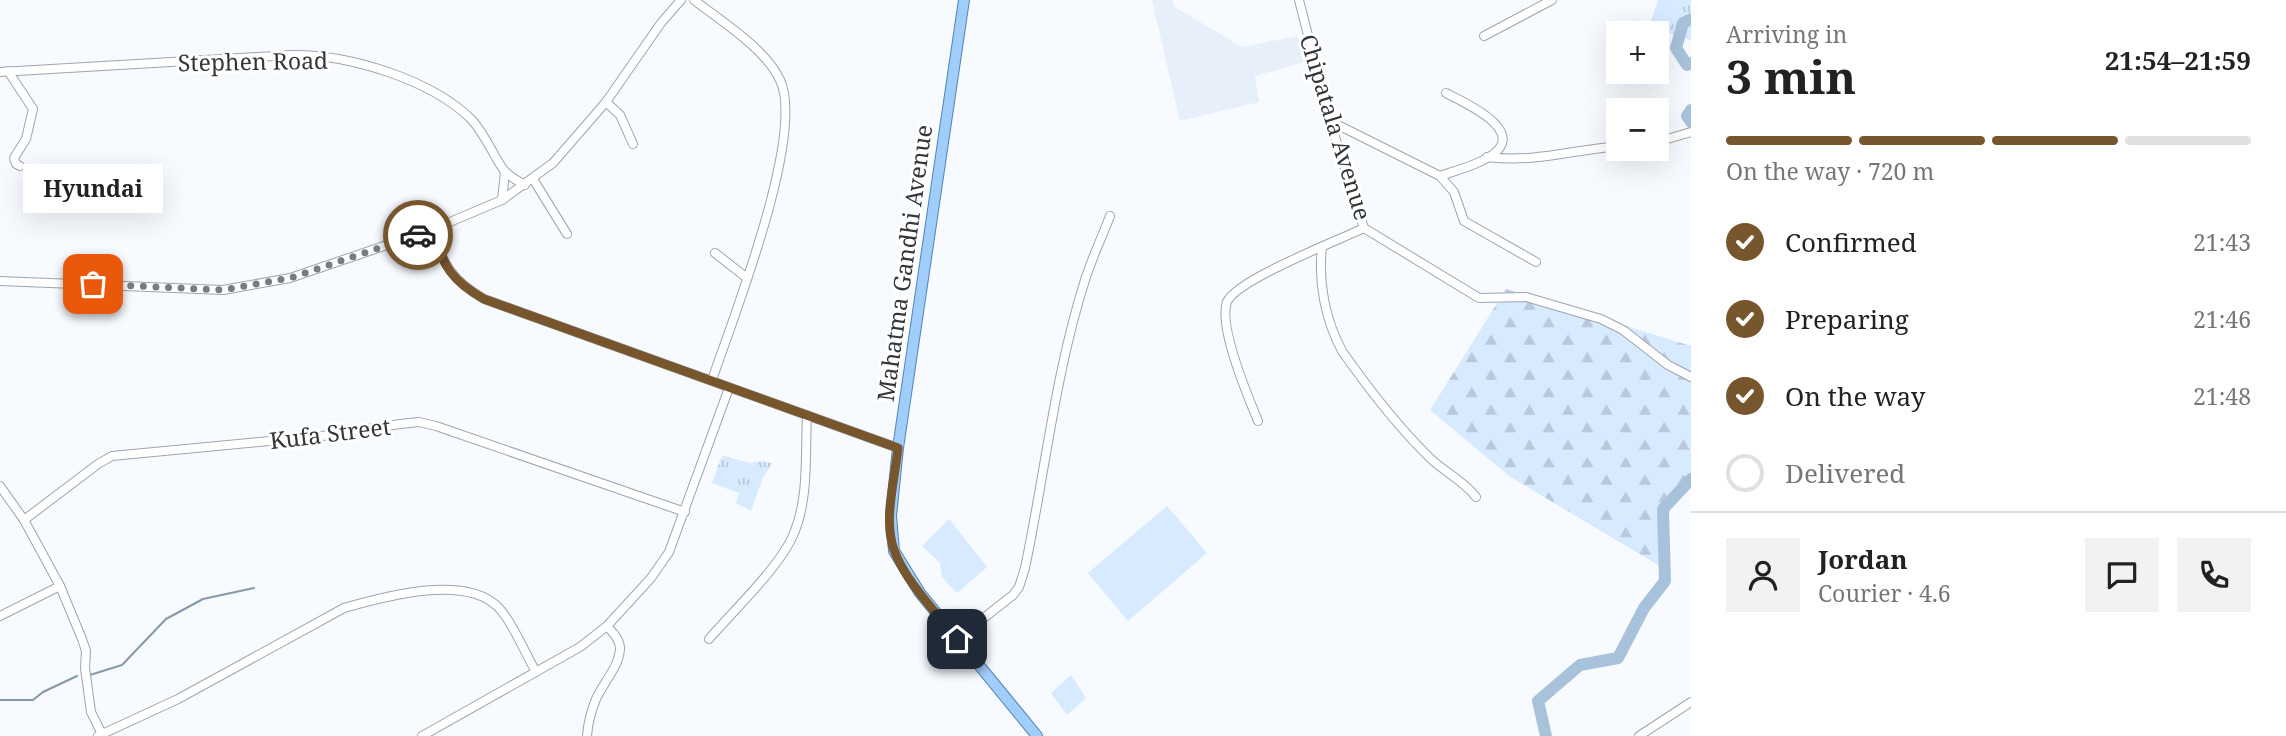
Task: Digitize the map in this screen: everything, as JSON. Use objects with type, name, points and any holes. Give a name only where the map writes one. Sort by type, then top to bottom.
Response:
[{"type":"main road","name":"Mahatma Gandhi Avenue","points":[[964,0],[898,448],[891,516],[894,551],[920,593],[1037,736]]},
{"type":"street","points":[[0,281],[223,290],[290,278],[431,230],[502,200],[533,179],[566,149],[606,102],[661,23],[681,0]]},
{"type":"street","points":[[694,0],[770,64],[786,97],[785,119],[770,205],[712,380]]},
{"type":"street","name":"Chipatala Avenue","points":[[1299,0],[1330,121],[1364,228],[1479,298],[1527,297],[1601,319],[1623,330],[1668,365],[1691,377]]},
{"type":"street","points":[[1484,36],[1552,0]]},
{"type":"street","name":"Stephen Road","points":[[4,72],[291,55],[328,56],[428,89],[456,107],[480,129],[505,172],[525,185]]},
{"type":"street","points":[[4,72],[33,109],[26,139],[14,158],[20,166]]},
{"type":"street","points":[[1440,177],[1496,152],[1502,141],[1498,126],[1490,118],[1446,93]]},
{"type":"street","points":[[606,102],[620,115],[633,144]]},
{"type":"street","points":[[1330,121],[1440,177],[1454,192],[1464,220],[1536,262]]},
{"type":"street","points":[[1669,139],[1688,134]]},
{"type":"street","points":[[1486,157],[1533,159],[1606,148]]},
{"type":"street","points":[[502,200],[505,172]]},
{"type":"street","points":[[533,179],[566,234]]},
{"type":"street","points":[[957,639],[1013,595],[1019,587],[1033,531],[1056,401],[1074,322],[1085,280],[1110,216]]},
{"type":"street","points":[[1258,421],[1238,372],[1225,315],[1228,299],[1239,289],[1364,228]]},
{"type":"street","points":[[431,230],[451,275],[461,285],[484,299],[898,448]]},
{"type":"street","points":[[1322,247],[1323,296],[1333,334],[1342,351],[1415,442],[1476,497]]},
{"type":"street","points":[[715,253],[747,278]]},
{"type":"street","points":[[422,736],[580,647],[607,626],[662,564],[685,512],[729,388]]},
{"type":"street","points":[[709,639],[786,551],[795,531],[804,479],[807,415]]},
{"type":"street","name":"Kufa Street","points":[[24,520],[112,456],[322,436],[419,422],[685,512]]},
{"type":"street","points":[[0,486],[24,520],[60,586],[86,651],[85,668],[91,712],[102,736],[189,693],[344,608],[438,589],[462,591],[483,597],[497,606],[536,672]]},
{"type":"street","points":[[0,615],[60,586]]},
{"type":"street","points":[[587,736],[596,699],[620,649],[615,635],[607,626]]},
{"type":"street","points":[[1639,736],[1691,702]]},
{"type":"shaded area","points":[[1152,0],[1173,0],[1173,6],[1242,47],[1298,36],[1304,62],[1255,76],[1259,102],[1180,121]]},
{"type":"green space","points":[[1658,0],[1691,0],[1691,40],[1669,33],[1669,21],[1651,21]]},
{"type":"green space","points":[[1506,289],[1691,346],[1691,488],[1672,504],[1668,514],[1663,568],[1509,476],[1430,410]]},
{"type":"green space","points":[[722,455],[749,463],[772,463],[762,480],[751,511],[736,503],[739,493],[712,483]]},
{"type":"green space","points":[[1167,506],[1207,553],[1128,621],[1088,573]]},
{"type":"green space","points":[[949,519],[987,567],[957,593],[942,577],[940,563],[922,546]]},
{"type":"green space","points":[[1071,675],[1086,698],[1067,715],[1051,693]]},
{"type":"waterway","points":[[1691,19],[1683,23],[1676,48],[1687,65],[1691,63]]},
{"type":"waterway","points":[[1691,110],[1687,116],[1691,122]]},
{"type":"waterway","points":[[1546,736],[1538,701],[1580,665],[1618,658],[1644,608],[1665,581],[1663,509],[1691,479]]},
{"type":"waterway","points":[[90,675],[122,665],[166,619],[203,599],[254,588]]},
{"type":"waterway","points":[[0,700],[33,700],[43,692],[77,676]]},
{"type":"way so far","points":[[93,284],[223,290],[290,278],[418,235]]},
{"type":"place","name":"Hyundai","points":[[93,284]]},
{"type":"route","points":[[418,235],[431,230],[451,275],[461,285],[484,299],[898,448],[891,516],[894,551],[920,593],[957,639]]}]
